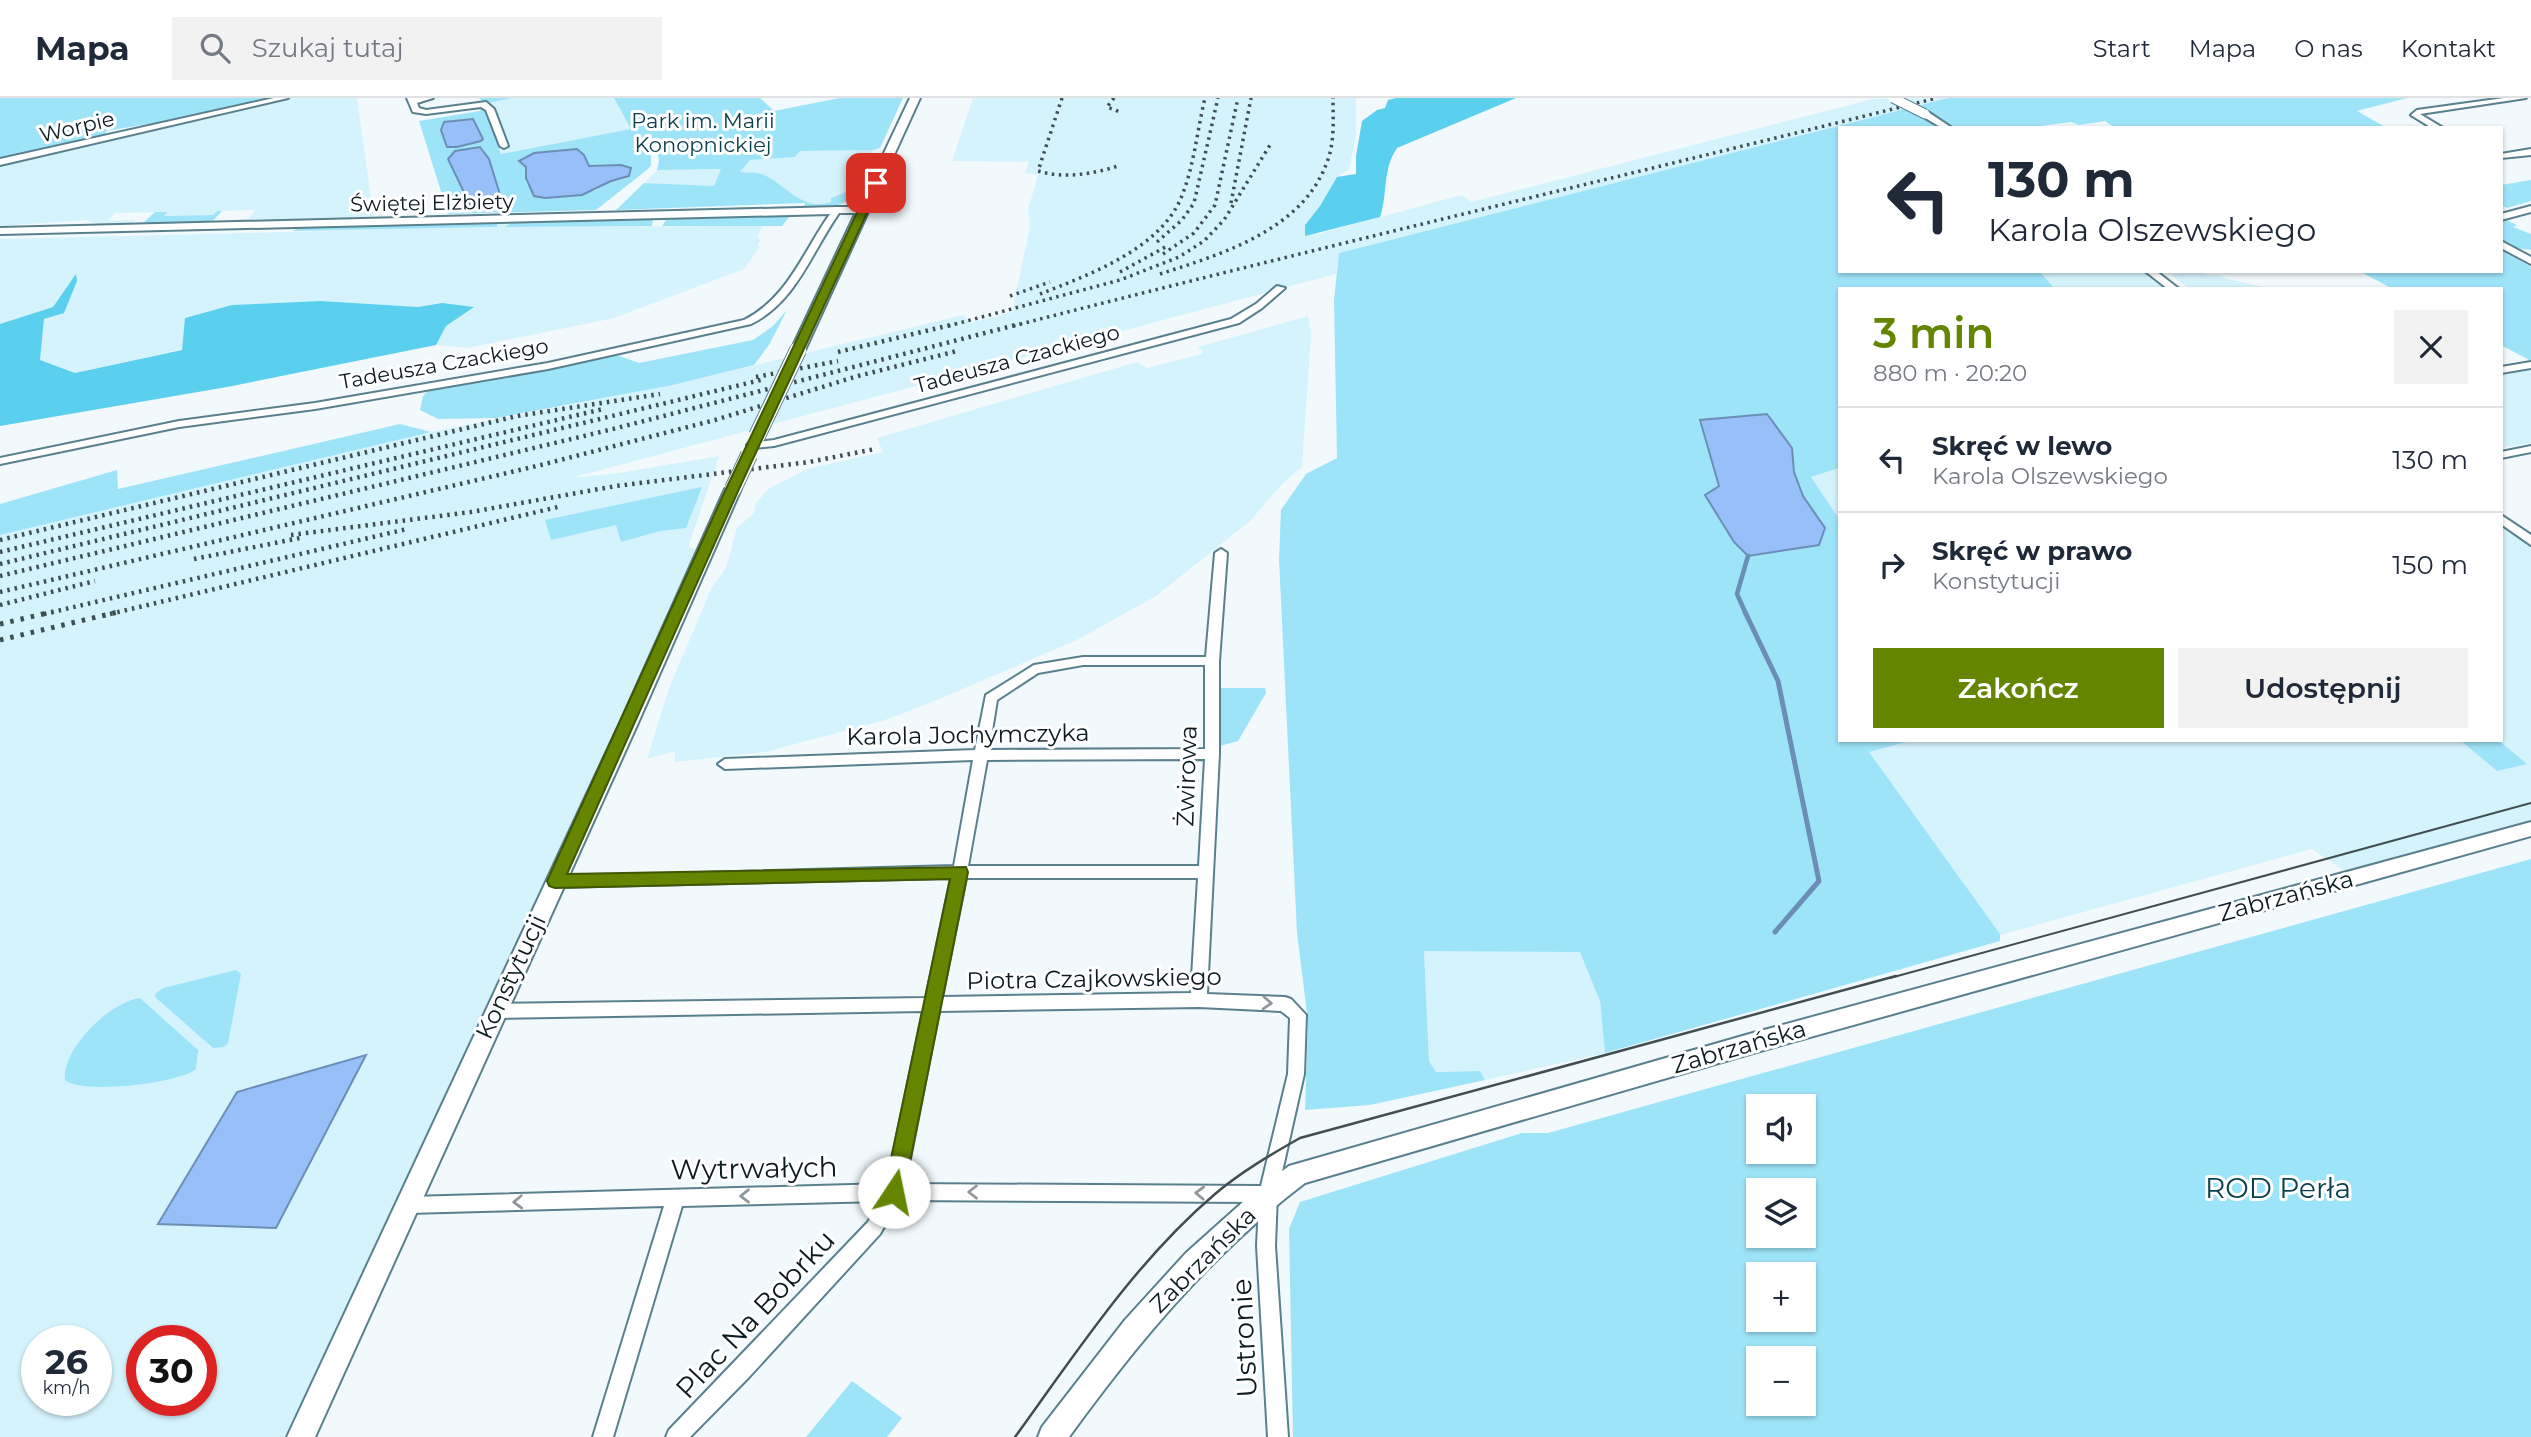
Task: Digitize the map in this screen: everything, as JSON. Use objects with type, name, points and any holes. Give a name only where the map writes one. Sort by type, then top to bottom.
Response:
[{"type":"street","name":"Worpie","points":[[0,162],[284,98]]},
{"type":"street","points":[[429,98],[412,100],[416,110],[426,112],[483,104],[490,108],[504,146]]},
{"type":"street","name":"Konstytucji","points":[[301,1437],[753,445],[915,98]]},
{"type":"street","points":[[1893,98],[1945,126]]},
{"type":"street","points":[[2435,126],[2414,115],[2417,112],[2522,98]]},
{"type":"street","points":[[2503,156],[2531,152]]},
{"type":"street","points":[[2503,216],[2531,209]]},
{"type":"street","name":"Tadeusza Czackiego","points":[[0,461],[179,424],[315,406],[548,366],[747,322],[762,316],[778,304],[837,210]]},
{"type":"street","name":"Świętej Elżbiety","points":[[0,231],[864,210]]},
{"type":"street","points":[[2503,245],[2531,261]]},
{"type":"street","points":[[2519,254],[2531,253]]},
{"type":"street","points":[[2153,273],[2171,287]]},
{"type":"street","name":"Tadeusza Czackiego","points":[[753,445],[774,443],[1235,321],[1280,288]]},
{"type":"street","points":[[2503,370],[2531,365]]},
{"type":"street","points":[[2503,455],[2531,449]]},
{"type":"street","points":[[2503,520],[2531,541]]},
{"type":"street","name":"Żwirowa","points":[[1199,1000],[1212,754],[1212,661],[1221,553]]},
{"type":"street","name":"Plac Na Bobrku","points":[[676,1437],[874,1228],[894,1192],[930,1005],[960,872],[992,698],[1034,669],[1083,661],[1212,661]]},
{"type":"street","name":"Karola Jochymczyka","points":[[725,764],[980,755],[1212,754]]},
{"type":"street","name":"Zabrzańska","points":[[1052,1437],[1168,1290],[1195,1260],[1268,1194],[1298,1174],[1753,1042],[2531,829]]},
{"type":"street","points":[[555,881],[960,872],[1206,872]]},
{"type":"street","name":"Piotra Czajkowskiego","points":[[495,1011],[1199,1000],[1285,1004],[1298,1015],[1296,1074],[1268,1194]]},
{"type":"street","name":"Wytrwałych","points":[[408,1205],[894,1192],[1268,1194]]},
{"type":"street","name":"Ustronie","points":[[1268,1194],[1266,1246],[1278,1437]]},
{"type":"street","points":[[603,1437],[676,1197]]},
{"type":"shaded area","points":[[292,98],[357,98],[374,220],[248,220],[255,210],[218,211],[213,215],[115,213],[108,221],[136,220],[132,224],[98,225],[88,220],[0,226],[0,164]]},
{"type":"shaded area","points":[[512,98],[614,98],[632,129],[501,154],[483,103]]},
{"type":"shaded area","points":[[973,98],[1356,98],[1356,136],[1349,169],[1337,177],[1320,206],[1305,224],[1318,234],[1462,195],[1471,202],[1873,99],[1948,98],[1339,253],[1336,274],[571,478],[619,473],[719,456],[688,548],[706,549],[301,1437],[0,1437],[0,535],[431,432],[673,385],[963,315],[970,323],[1012,312],[1030,226],[1028,210],[1038,175],[1025,173],[1029,162],[952,161]]},
{"type":"shaded area","points":[[1516,98],[1397,148],[1387,173],[1380,217],[1305,236],[1305,225],[1337,177],[1356,174],[1362,121],[1377,110],[1385,108],[1388,100]]},
{"type":"shaded area","points":[[473,119],[483,139],[457,147],[447,147],[441,130],[444,122]]},
{"type":"shaded area","points":[[480,147],[489,159],[502,201],[500,204],[483,208],[470,205],[448,159],[455,151]]},
{"type":"shaded area","points":[[577,149],[584,155],[589,166],[621,165],[631,168],[629,176],[611,181],[582,195],[545,198],[534,196],[526,178],[526,167],[519,161],[534,153]]},
{"type":"shaded area","points":[[873,150],[852,191],[826,204],[806,203],[760,174],[739,173],[750,160],[795,157],[800,151]]},
{"type":"shaded area","points":[[722,169],[714,186],[644,183],[657,170]]},
{"type":"shaded area","points":[[497,223],[511,223],[507,227],[762,226],[757,238],[761,239],[757,246],[760,247],[744,269],[614,318],[467,348],[436,345],[446,326],[473,307],[442,303],[418,307],[321,301],[232,305],[185,318],[183,349],[75,373],[40,360],[44,319],[52,315],[76,275],[53,307],[0,324],[0,239],[496,227]]},
{"type":"shaded area","points":[[2041,273],[2153,273],[2171,287],[2053,287]]},
{"type":"shaded area","points":[[76,274],[77,281],[64,313],[44,319],[40,360],[75,373],[182,350],[185,318],[232,305],[321,301],[418,307],[442,303],[474,307],[446,326],[436,345],[227,387],[0,426],[0,324],[53,307]]},
{"type":"shaded area","points":[[2217,274],[2263,287],[2187,287],[2171,275]]},
{"type":"shaded area","points":[[1308,316],[1311,334],[1302,467],[1284,482],[1250,521],[1156,596],[1079,639],[882,721],[765,752],[675,762],[675,751],[647,759],[669,688],[712,587],[726,568],[737,528],[754,513],[756,503],[769,488],[807,469],[883,452],[877,438],[1137,362],[1147,368],[1201,354],[1203,352],[1198,347]]},
{"type":"shaded area","points":[[2531,369],[2531,443],[2503,448],[2503,374]]},
{"type":"shaded area","points":[[1767,414],[1792,448],[1794,472],[1803,496],[1825,528],[1819,545],[1748,556],[1734,542],[1705,495],[1719,486],[1700,420]]},
{"type":"shaded area","points":[[1838,468],[1838,518],[1811,477]]},
{"type":"shaded area","points":[[2503,520],[2531,541],[2531,829],[2353,877],[2312,849],[2000,935],[1868,751],[1905,742],[2503,742]]},
{"type":"shaded area","points":[[1424,951],[1595,952],[1605,1053],[1485,1080],[1480,1071],[1436,1072],[1429,1061]]},
{"type":"shaded area","points":[[366,1055],[276,1228],[158,1224],[237,1092]]},
{"type":"green space","points":[[0,98],[273,98],[184,118],[106,131],[105,136],[0,159]]},
{"type":"green space","name":"Park im. Marii Konopnickiej","points":[[480,98],[512,98],[483,104],[501,154],[631,129],[614,98],[760,98],[774,111],[840,98],[903,98],[880,148],[800,151],[795,157],[750,160],[740,172],[762,174],[794,196],[820,204],[831,202],[831,198],[852,190],[869,157],[877,155],[857,197],[838,205],[804,207],[805,203],[616,210],[644,183],[714,186],[721,169],[657,170],[659,161],[656,145],[651,145],[651,165],[648,169],[596,210],[448,214],[419,121],[480,111]],"holes":[[[483,148],[502,201],[470,205],[448,158]],[[580,150],[589,166],[612,165],[621,179],[611,181],[594,191],[526,178],[526,167],[520,161],[524,157]]]},
{"type":"green space","points":[[1948,98],[2407,98],[2357,111],[2383,126],[2112,126],[2105,121],[2040,126],[1838,126],[1838,273],[2041,273],[2053,287],[1838,287],[1838,468],[1811,477],[1838,518],[1838,742],[1906,742],[1869,752],[2000,934],[2000,941],[1605,1053],[1600,1001],[1580,952],[1424,951],[1429,1061],[1436,1072],[1480,1071],[1485,1080],[1370,1105],[1305,1110],[1308,1021],[1297,933],[1279,559],[1281,510],[1306,474],[1337,458],[1334,300],[1339,253]]},
{"type":"green space","points":[[2531,180],[2531,201],[2507,208],[2503,206],[2503,185]]},
{"type":"green space","points":[[222,211],[212,222],[143,223],[155,212],[167,212],[164,216],[213,215]]},
{"type":"green space","points":[[790,216],[782,226],[662,226],[666,220],[678,219]]},
{"type":"green space","points":[[653,219],[652,226],[505,227],[511,223]]},
{"type":"green space","points":[[2503,221],[2531,234],[2531,250],[2515,248],[2503,241]]},
{"type":"green space","points":[[497,223],[497,227],[292,231],[299,228]]},
{"type":"green space","points":[[2503,251],[2531,267],[2531,361],[2503,346],[2503,287],[2389,287],[2363,273],[2503,273]]},
{"type":"green space","points":[[787,310],[769,345],[754,365],[673,385],[496,418],[438,419],[420,410],[423,396],[429,390],[617,355],[639,363],[753,340],[773,326]]},
{"type":"green space","points":[[400,424],[431,432],[0,535],[0,504],[117,470],[118,489]]},
{"type":"green space","points":[[702,487],[686,528],[660,531],[621,542],[616,525],[551,540],[545,520]]},
{"type":"green space","points":[[1221,688],[1265,688],[1266,693],[1238,741],[1220,746]]},
{"type":"green space","points":[[2462,742],[2500,742],[2527,764],[2497,771]]},
{"type":"green space","name":"ROD Perła","points":[[2531,859],[2531,1437],[1293,1437],[1289,1229],[1300,1202],[1522,1133],[1548,1133]]},
{"type":"green space","points":[[236,970],[241,974],[228,1043],[224,1047],[213,1048],[155,997],[163,988]]},
{"type":"green space","points":[[140,998],[198,1050],[196,1069],[152,1083],[110,1087],[90,1087],[65,1080],[71,1054],[90,1029],[115,1008]]},
{"type":"green space","points":[[852,1381],[902,1418],[887,1437],[806,1437]]},
{"type":"waterway","points":[[1746,614],[1737,594],[1748,556]]},
{"type":"waterway","points":[[1745,612],[1778,681],[1819,881],[1775,932]]},
{"type":"tram line","points":[[1890,978],[2531,803]]},
{"type":"tram line","points":[[1015,1437],[1084,1341],[1159,1249],[1225,1186],[1300,1138],[1896,976]]},
{"type":"railway","points":[[1062,98],[1038,171],[1058,175],[1078,174],[1118,166]]},
{"type":"railway","points":[[1114,98],[1107,107],[1120,112]]},
{"type":"railway","points":[[1040,294],[1120,258],[1139,246],[1171,216],[1181,198],[1189,174],[1205,98]]},
{"type":"railway","points":[[1157,242],[1182,220],[1194,203],[1218,98]]},
{"type":"railway","points":[[1163,254],[1194,233],[1215,205],[1238,98]]},
{"type":"railway","points":[[1231,203],[1251,98]]},
{"type":"railway","points":[[1160,274],[1234,248],[1280,222],[1300,205],[1315,186],[1330,154],[1333,98]]},
{"type":"railway","points":[[1013,326],[1937,98]]},
{"type":"railway","points":[[948,326],[1120,280],[1179,257],[1204,241],[1224,220],[1270,145]]},
{"type":"railway","points":[[1120,272],[1169,245]]},
{"type":"railway","points":[[1010,296],[1050,282]]},
{"type":"railway","points":[[838,352],[955,324]]},
{"type":"railway","points":[[0,576],[609,430],[1020,324]]},
{"type":"railway","points":[[0,592],[541,465],[715,420],[858,376],[957,351]]},
{"type":"railway","points":[[756,377],[838,361]]},
{"type":"railway","points":[[0,564],[765,379]]},
{"type":"railway","points":[[0,540],[517,416],[660,394]]},
{"type":"railway","points":[[0,552],[603,409]]},
{"type":"railway","points":[[291,535],[471,512],[616,486],[809,462],[875,449]]},
{"type":"railway","points":[[110,614],[562,506]]},
{"type":"railway","points":[[44,614],[407,529]]},
{"type":"railway","points":[[194,559],[300,538]]},
{"type":"railway","points":[[0,605],[95,581]]},
{"type":"railway","points":[[0,624],[52,612]]},
{"type":"railway","points":[[0,640],[118,612]]},
{"type":"route","points":[[876,183],[555,881],[960,872],[930,1005],[894,1192]]}]
